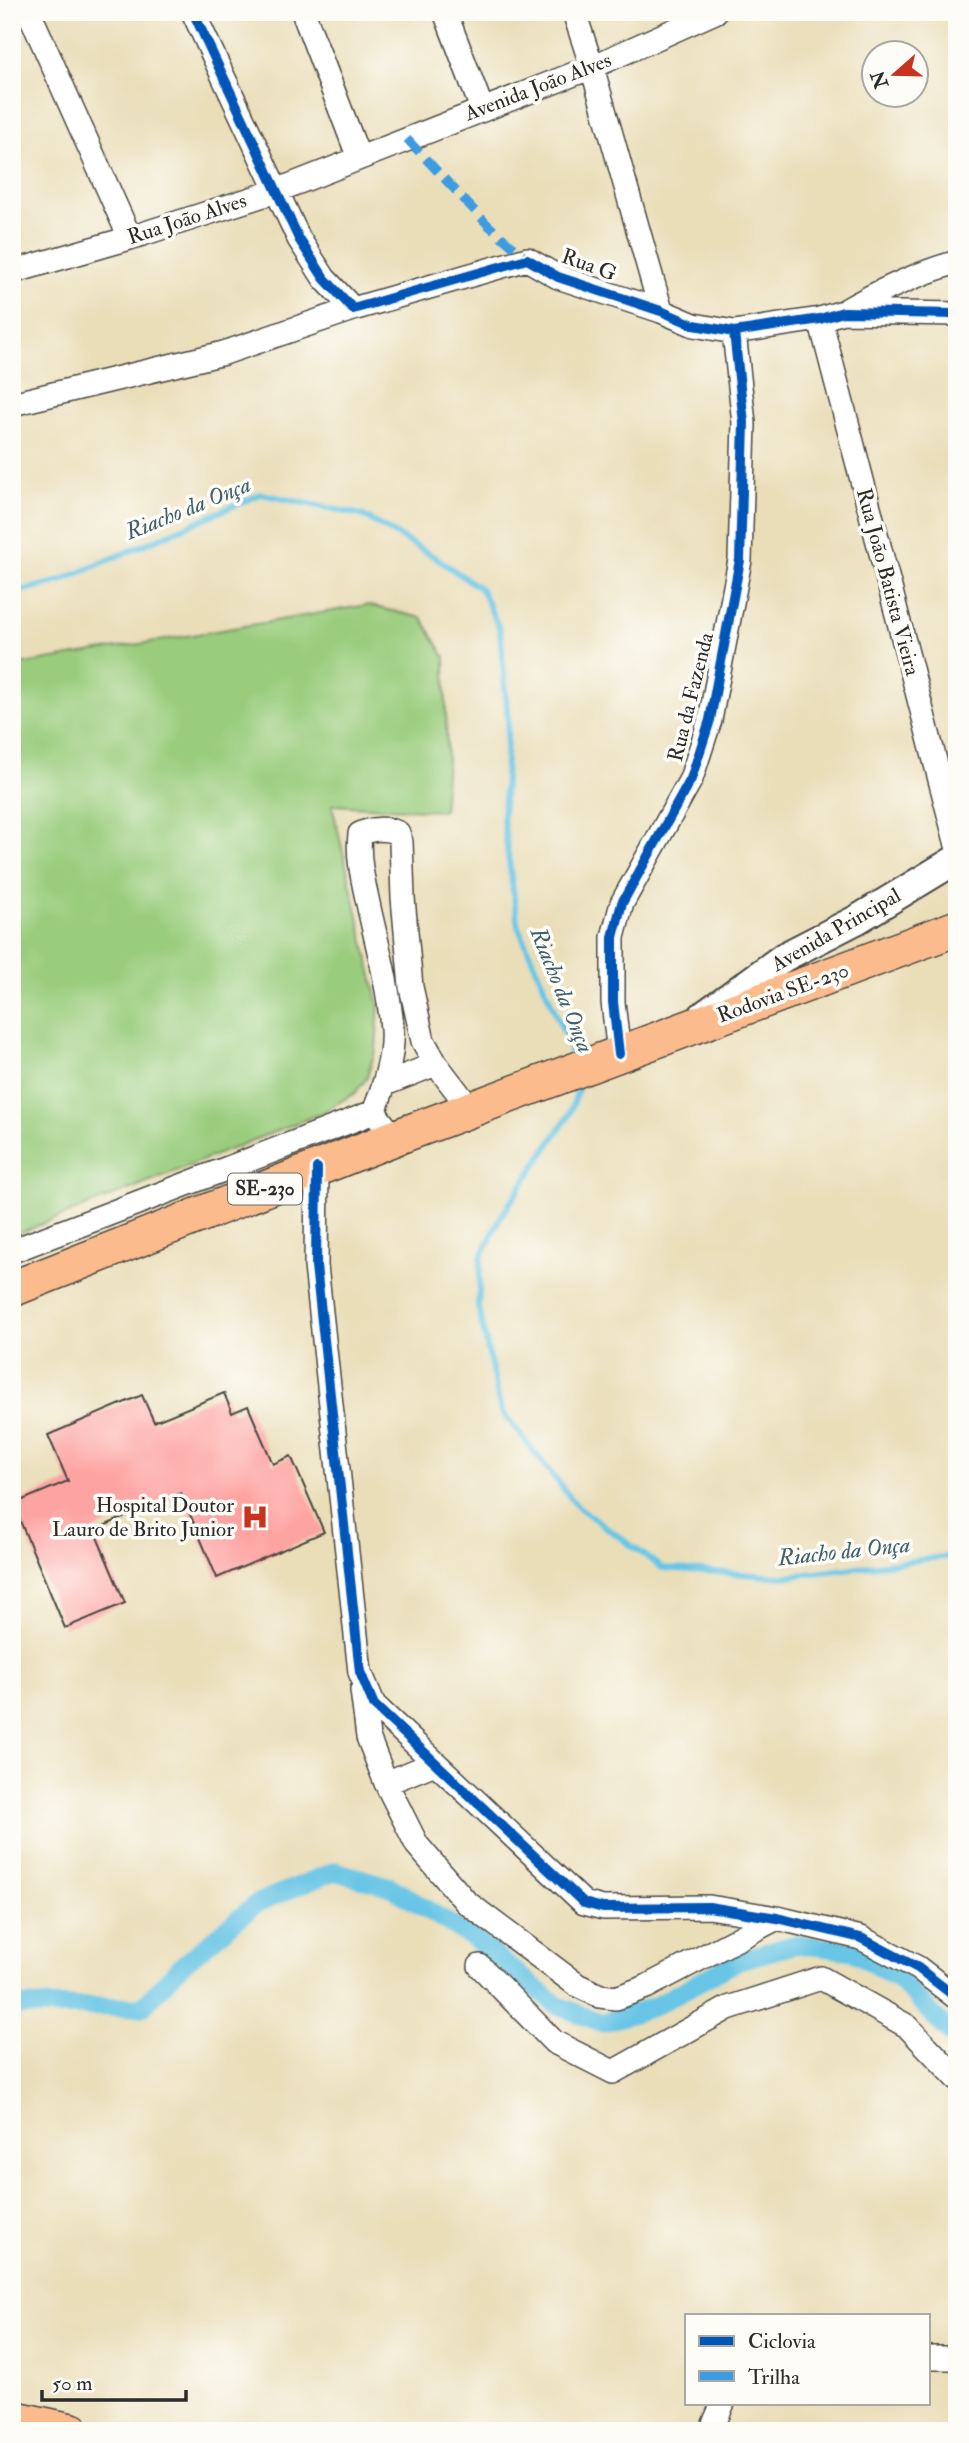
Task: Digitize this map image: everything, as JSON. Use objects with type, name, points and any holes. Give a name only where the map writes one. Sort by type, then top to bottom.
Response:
[{"type":"main road","name":"Rodovia SE-230","points":[[614,1057],[957,929]]},
{"type":"main road","name":"SE-230","points":[[12,1289],[317,1168],[384,1125],[471,1110],[614,1057]]},
{"type":"main road","points":[[12,2418],[72,2431]]},
{"type":"street","points":[[29,12],[130,239]]},
{"type":"street","points":[[12,404],[224,353],[352,309],[324,278],[299,239],[193,12]]},
{"type":"street","points":[[303,12],[359,158]]},
{"type":"street","points":[[445,12],[482,109]]},
{"type":"street","points":[[574,12],[661,311]]},
{"type":"street","name":"Avenida João Alves","points":[[359,158],[592,67],[715,12]]},
{"type":"street","name":"Rua João Alves","points":[[12,272],[130,239],[276,191],[359,158]]},
{"type":"street","name":"Rua G","points":[[352,309],[527,259],[558,277],[661,311],[694,325],[734,332],[820,319],[843,312],[957,314]]},
{"type":"street","points":[[843,312],[877,293],[932,269],[957,262]]},
{"type":"street","name":"Rua João Batista Vieira","points":[[820,319],[957,845]]},
{"type":"street","name":"Rua da Fazenda","points":[[614,1057],[613,937],[622,903],[691,779],[709,720],[740,560],[744,423],[734,332]]},
{"type":"street","points":[[12,1251],[384,1125],[385,1084],[392,1032],[388,995],[363,878],[359,845],[360,834],[368,830],[391,830],[398,833],[401,842],[411,987],[424,1041],[436,1065],[471,1110]]},
{"type":"street","name":"Avenida Principal","points":[[684,1030],[783,957],[858,919],[957,859]]},
{"type":"street","points":[[385,1084],[436,1065]]},
{"type":"street","points":[[317,1168],[316,1266],[368,1737],[386,1783],[417,1846],[466,1902],[577,1985],[600,1996],[616,1998],[646,1987],[777,1918]]},
{"type":"street","points":[[360,1672],[374,1705],[584,1903],[603,1908],[709,1907],[777,1918],[862,1938],[918,1968],[957,1998]]},
{"type":"street","points":[[386,1783],[435,1763]]},
{"type":"street","points":[[480,1966],[554,2042],[613,2071],[728,2008],[821,1978],[907,2026],[957,2078]]},
{"type":"street","points":[[930,2358],[957,2358]]},
{"type":"street","points":[[711,2431],[723,2404]]},
{"type":"green space","points":[[367,605],[422,618],[445,657],[447,760],[443,811],[332,805],[379,1006],[376,1049],[366,1079],[355,1093],[319,1114],[12,1236],[12,666]]},
{"type":"building","name":"Hospital Doutor Lauro de Brito Junior","points":[[224,1393],[232,1413],[248,1406],[273,1464],[291,1456],[324,1532],[217,1578],[181,1493],[94,1530],[125,1603],[65,1628],[13,1504],[68,1481],[48,1435],[142,1395],[154,1422]]},
{"type":"waterway","name":"Riacho da Onça","points":[[12,593],[60,581],[261,494],[362,515],[433,556],[481,589],[500,630],[508,720],[503,818],[518,926],[566,1037],[573,1060]]},
{"type":"waterway","name":"Riacho da Onça","points":[[578,1080],[580,1085],[569,1115],[500,1218],[481,1258],[478,1306],[501,1410],[577,1506],[662,1568],[782,1577],[957,1557]]},
{"type":"waterway","points":[[12,2006],[142,2007],[181,1966],[257,1903],[335,1871],[391,1887],[474,1939],[557,2005],[602,2023],[653,2007],[739,1960],[797,1944],[852,1951],[899,1980],[957,2040]]},
{"type":"marked path","points":[[407,139],[488,225],[527,259]]},
{"type":"cycle path","points":[[193,12],[299,239],[324,278],[353,309],[527,259],[558,277],[661,311],[694,325],[734,332],[820,319],[843,312],[957,314]]},
{"type":"cycle path","points":[[619,1054],[613,1002],[613,937],[622,903],[691,779],[710,720],[740,560],[744,423],[734,332]]},
{"type":"cycle path","points":[[317,1168],[316,1266],[360,1672],[374,1705],[584,1903],[603,1908],[709,1907],[777,1918],[861,1938],[918,1968],[957,1998]]},
{"type":"place","name":"Hospital Doutor Lauro de Brito Junior","points":[[255,1517]]}]
